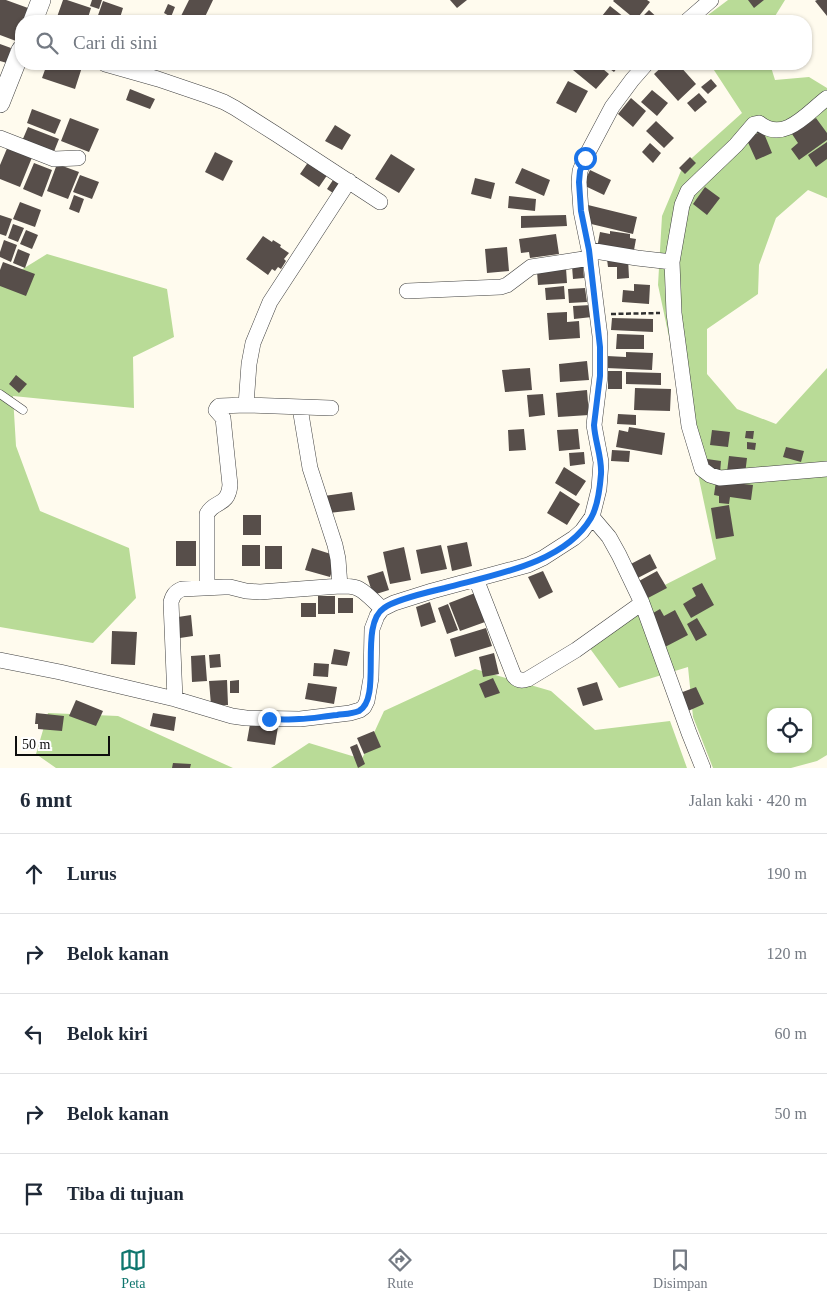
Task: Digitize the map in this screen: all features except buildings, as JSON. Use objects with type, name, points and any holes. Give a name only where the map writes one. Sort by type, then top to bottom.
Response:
[{"type":"street","points":[[35,15],[41,0]]},
{"type":"street","points":[[693,15],[711,0]]},
{"type":"street","points":[[0,103],[15,65]]},
{"type":"street","points":[[126,70],[224,102],[380,202]]},
{"type":"street","points":[[0,660],[175,699],[232,716],[300,719],[350,713],[364,708],[369,694],[372,629],[382,608],[432,591],[520,567],[543,558],[582,531],[592,517],[596,505],[601,475],[601,462],[594,433],[600,376],[600,347],[589,254],[581,211],[580,171],[612,107],[641,70]]},
{"type":"street","points":[[824,105],[786,129],[780,130],[763,126],[759,123],[754,124],[736,145],[688,191],[682,205],[672,262],[674,313],[689,426],[702,469],[710,475],[720,478],[827,469]]},
{"type":"street","points":[[0,138],[54,159],[78,158]]},
{"type":"street","points":[[246,406],[252,350],[270,302],[349,181]]},
{"type":"street","points":[[407,291],[501,287],[507,285],[530,267],[589,254],[672,262]]},
{"type":"street","points":[[207,588],[207,514],[208,510],[224,501],[230,492],[223,418],[216,409],[219,406],[331,408]]},
{"type":"street","points":[[300,408],[310,468],[335,545],[340,586]]},
{"type":"street","points":[[592,517],[609,538],[619,555],[642,603],[688,733],[703,768]]},
{"type":"street","points":[[476,579],[514,676],[521,680],[528,679],[576,650],[642,603]]},
{"type":"street","points":[[175,699],[171,602],[172,595],[176,591],[182,589],[230,587],[260,592],[340,586],[356,587],[382,608]]},
{"type":"lane","points":[[0,394],[23,410]]},
{"type":"path","points":[[597,315],[674,313]]},
{"type":"green space","points":[[728,0],[785,0],[776,15],[708,15]]},
{"type":"green space","points":[[714,70],[772,70],[775,80],[809,77],[827,88],[827,198],[808,190],[776,218],[759,265],[758,294],[707,329],[707,374],[737,409],[776,424],[827,368],[827,755],[817,761],[791,768],[713,768],[693,717],[688,667],[619,688],[583,639],[645,595],[716,559],[658,285],[662,216],[683,166],[742,113]]},
{"type":"green space","points":[[47,254],[167,289],[174,337],[133,357],[134,408],[13,396],[16,446],[40,511],[129,548],[136,598],[93,643],[0,627],[0,283]]},
{"type":"green space","points":[[475,669],[551,691],[595,730],[670,721],[687,768],[271,768],[309,743],[362,759],[384,711]]},
{"type":"green space","points":[[48,713],[118,716],[233,768],[56,768],[36,754]]},
{"type":"route","points":[[269,719],[300,719],[356,712],[364,708],[369,694],[371,678],[372,629],[382,608],[432,591],[528,565],[564,546],[582,531],[592,517],[601,475],[601,462],[594,433],[600,376],[600,336],[589,250],[581,211],[579,182],[580,171],[585,158]]}]
